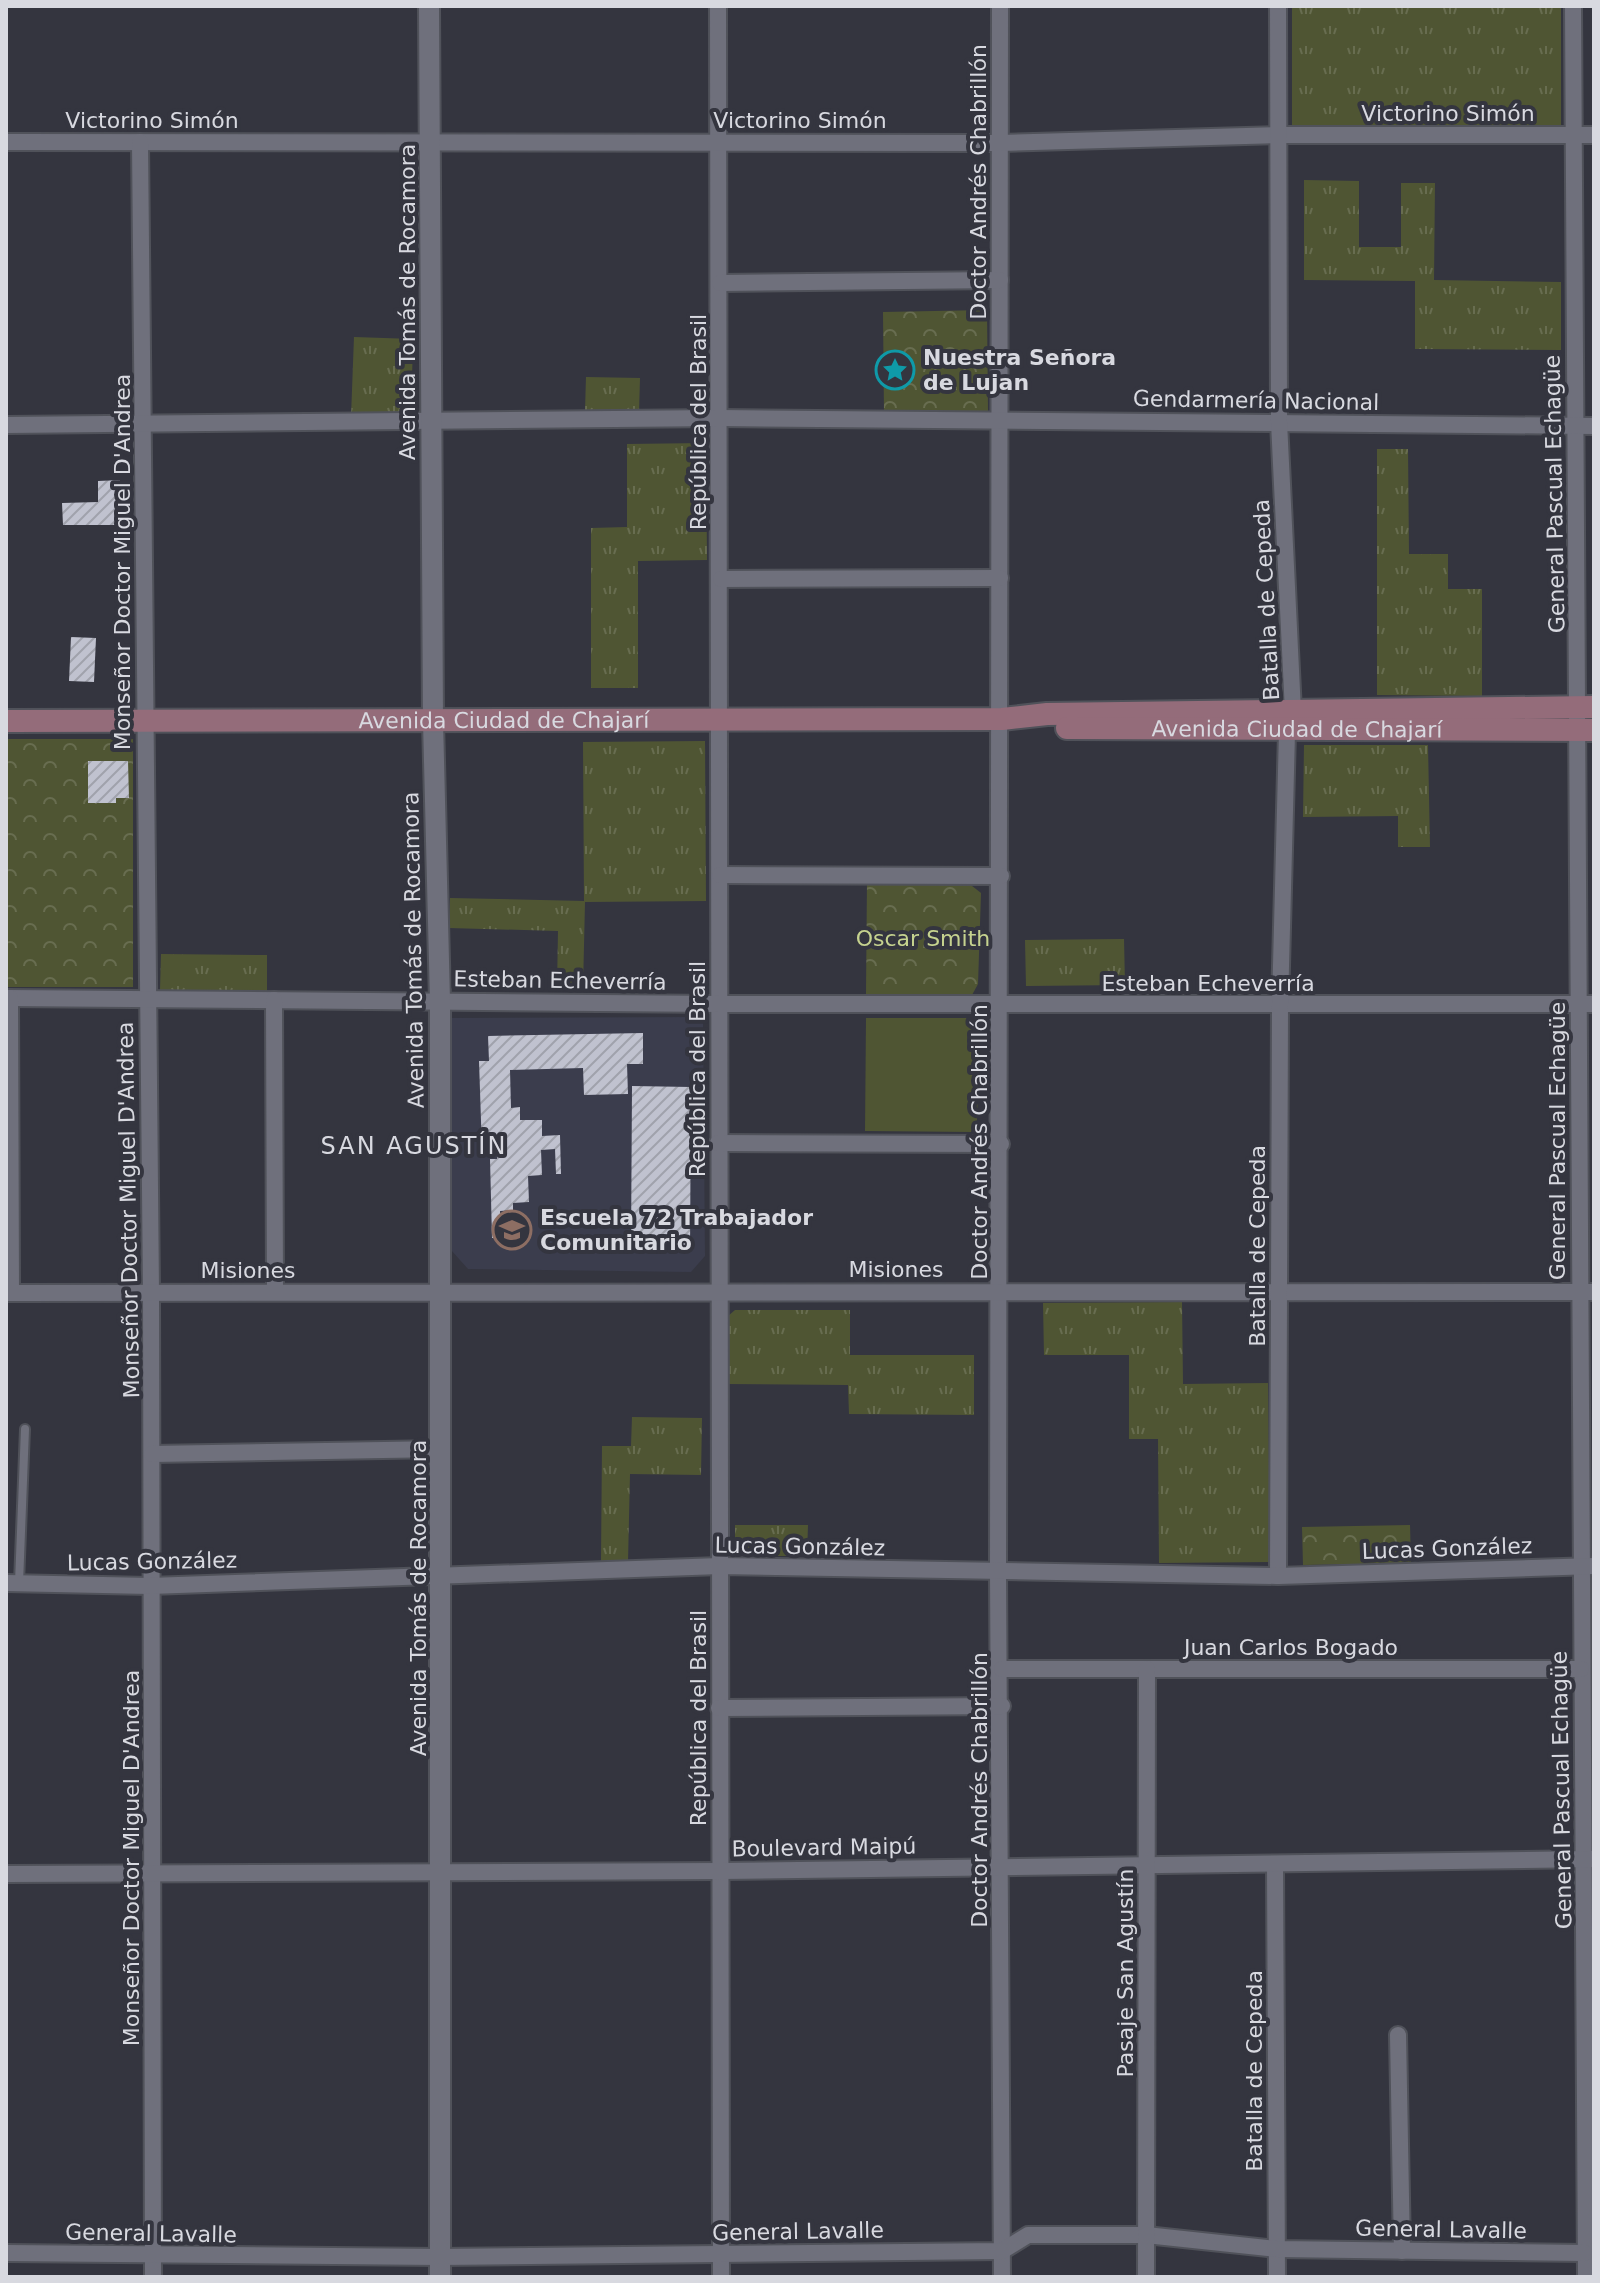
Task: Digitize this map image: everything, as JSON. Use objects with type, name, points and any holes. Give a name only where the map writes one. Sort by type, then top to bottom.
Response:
[{"type":"main road","name":"Avenida Ciudad de Chajarí","points":[[1290,722],[1587,707]]},
{"type":"main road","name":"Avenida Ciudad de Chajarí","points":[[6,721],[1002,719],[1047,714],[1587,731]]},
{"type":"street","name":"Avenida Tomás de Rocamora","points":[[429,6],[433,721],[440,1001],[440,2267]]},
{"type":"street","name":"República del Brasil","points":[[718,6],[721,2277]]},
{"type":"street","name":"Doctor Andrés Chabrillón","points":[[1000,6],[1002,719],[998,1572],[1002,1669],[1002,2277]]},
{"type":"street","name":"Batalla de Cepeda","points":[[1278,6],[1279,422],[1290,722],[1280,1005],[1278,1576]]},
{"type":"street","name":"General Pascual Echagüe","points":[[1573,6],[1575,426],[1587,707],[1587,1566],[1581,1669],[1590,1859],[1590,2211],[1585,2253],[1586,2277]]},
{"type":"street","name":"Victorino Simón","points":[[6,142],[1000,143],[1278,135],[1594,135]]},
{"type":"street","name":"Monseñor Doctor Miguel D'Andrea","points":[[140,142],[151,1293],[150,1586],[155,1874],[153,2277]]},
{"type":"street","points":[[720,283],[1000,280]]},
{"type":"street","name":"Gendarmería Nacional","points":[[6,425],[720,418],[1594,426]]},
{"type":"street","points":[[721,579],[1000,578]]},
{"type":"street","points":[[720,875],[1001,876]]},
{"type":"street","points":[[8,998],[8,1293]]},
{"type":"street","name":"Esteban Echeverría","points":[[8,998],[719,1004],[1587,1004]]},
{"type":"street","points":[[274,1000],[275,1292]]},
{"type":"street","points":[[718,1143],[1001,1144]]},
{"type":"street","name":"Misiones","points":[[8,1293],[1586,1292]]},
{"type":"street","points":[[152,1454],[441,1449]]},
{"type":"street","name":"Lucas González","points":[[13,1584],[150,1586],[720,1566],[1278,1576],[1587,1566]]},
{"type":"street","name":"Juan Carlos Bogado","points":[[1002,1669],[1581,1669]]},
{"type":"street","name":"Pasaje San Agustín","points":[[1146,2277],[1147,1669]]},
{"type":"street","points":[[719,1708],[1002,1706]]},
{"type":"street","name":"Boulevard Maipú","points":[[6,1874],[721,1871],[1590,1859]]},
{"type":"street","name":"Batalla de Cepeda","points":[[1275,1864],[1277,2277]]},
{"type":"street","points":[[1398,2035],[1402,2251]]},
{"type":"street","name":"General Lavalle","points":[[6,2253],[440,2267],[721,2254],[1002,2251],[1028,2235],[1146,2235],[1277,2249],[1585,2253]]},
{"type":"lane","points":[[13,1584],[25,1429]]},
{"type":"shaded area","points":[[703,1017],[705,1256],[691,1272],[468,1269],[451,1250],[449,1018]]},
{"type":"green space","points":[[1292,6],[1561,6],[1561,128],[1292,127]]},
{"type":"green space","points":[[1304,180],[1359,181],[1359,247],[1401,247],[1401,183],[1435,183],[1434,280],[1561,282],[1561,350],[1415,349],[1415,281],[1304,280]]},
{"type":"green space","points":[[987,310],[988,412],[884,413],[883,312]]},
{"type":"green space","points":[[354,337],[413,339],[411,419],[351,417]]},
{"type":"green space","points":[[586,377],[640,378],[639,413],[585,411]]},
{"type":"green space","points":[[706,443],[707,560],[638,561],[638,688],[591,688],[591,528],[627,527],[627,444]]},
{"type":"green space","points":[[1377,449],[1408,449],[1409,554],[1448,554],[1448,589],[1482,589],[1482,696],[1377,695]]},
{"type":"green space","points":[[6,739],[133,739],[133,987],[6,987]]},
{"type":"green space","points":[[705,741],[706,901],[585,902],[583,988],[557,988],[558,931],[449,928],[450,898],[584,901],[583,742]]},
{"type":"green space","points":[[1304,745],[1428,745],[1430,847],[1398,847],[1398,816],[1303,817]]},
{"type":"green space","name":"Oscar Smith","points":[[867,881],[967,882],[981,893],[978,984],[972,995],[866,994]]},
{"type":"green space","points":[[1124,939],[1125,985],[1026,986],[1025,940]]},
{"type":"green space","points":[[161,954],[267,955],[267,991],[160,990]]},
{"type":"green space","points":[[866,1018],[966,1018],[980,1030],[977,1120],[971,1132],[865,1131]]},
{"type":"green space","points":[[1182,1302],[1183,1384],[1268,1383],[1270,1562],[1159,1563],[1158,1439],[1129,1439],[1129,1355],[1044,1355],[1043,1303]]},
{"type":"green space","points":[[735,1310],[850,1310],[850,1355],[974,1355],[974,1415],[849,1414],[848,1385],[727,1384],[727,1317]]},
{"type":"green space","points":[[632,1417],[702,1418],[701,1475],[630,1474],[628,1562],[601,1562],[602,1446],[631,1446]]},
{"type":"green space","points":[[735,1525],[808,1525],[807,1556],[745,1556],[735,1549]]},
{"type":"green space","points":[[1410,1525],[1411,1563],[1303,1565],[1302,1527]]},
{"type":"building","points":[[120,480],[120,525],[63,525],[62,503],[98,502],[98,481]]},
{"type":"building","points":[[71,637],[96,638],[94,682],[69,681]]},
{"type":"building","points":[[88,761],[128,761],[129,798],[116,798],[116,803],[88,803]]},
{"type":"building","points":[[643,1033],[643,1064],[627,1064],[628,1094],[584,1095],[583,1068],[510,1070],[511,1108],[520,1107],[520,1120],[542,1120],[542,1136],[560,1135],[561,1174],[556,1174],[555,1149],[541,1150],[542,1175],[528,1176],[529,1202],[513,1203],[513,1210],[500,1211],[501,1238],[492,1238],[490,1159],[497,1159],[497,1150],[482,1151],[479,1061],[489,1061],[488,1036]]},
{"type":"building","points":[[632,1086],[691,1087],[690,1250],[631,1249]]},
{"type":"place","name":"Nuestra Señora de Lujan","points":[[895,370]]},
{"type":"place","name":"Escuela 72 Trabajador Comunitario","points":[[512,1230]]},
{"type":"district","name":"SAN AGUSTÍN","points":[[414,1146]]}]
